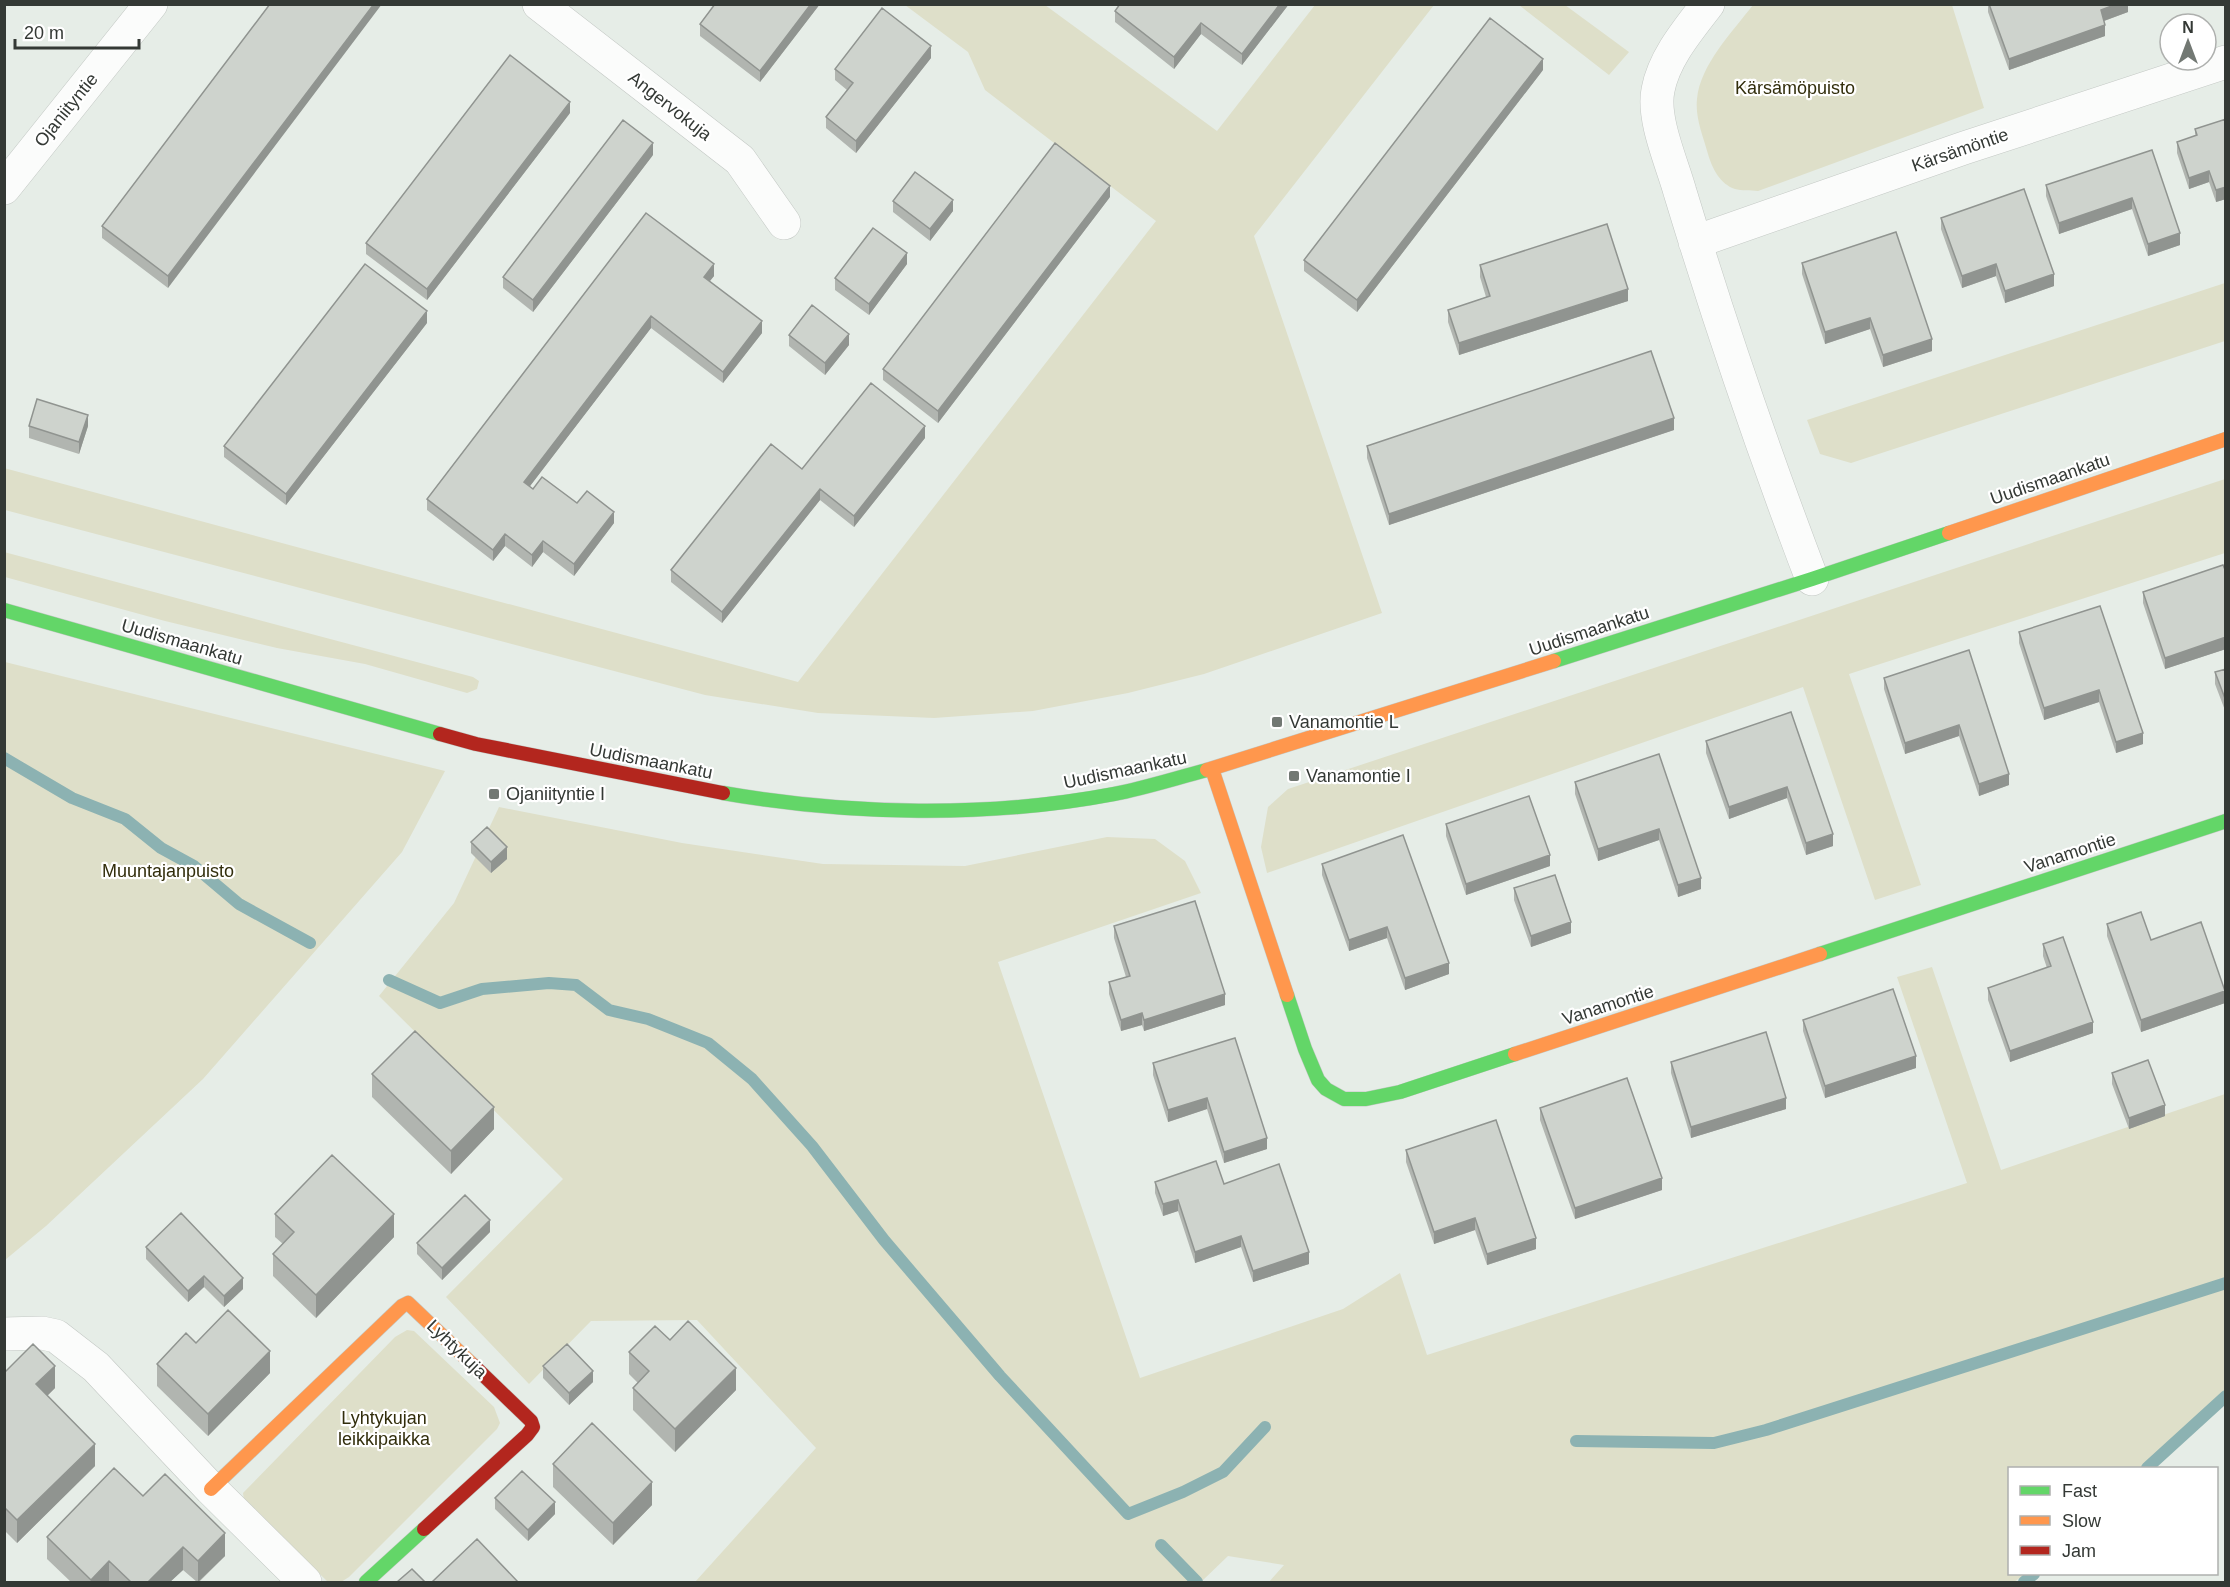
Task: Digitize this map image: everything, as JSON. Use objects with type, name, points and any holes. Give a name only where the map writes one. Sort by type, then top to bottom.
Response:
[{"type":"street","name":"Ojaniityntie","points":[[4,188],[151,4]]},
{"type":"street","name":"Angervokuja","points":[[539,4],[740,160],[784,223]]},
{"type":"street","points":[[1708,4],[1678,43],[1657,91],[1658,119],[1695,242],[1786,510],[1812,579]]},
{"type":"street","name":"Kärsämöntie","points":[[1695,242],[1964,148],[2226,62]]},
{"type":"street","name":"Uudismaankatu","points":[[4,610],[476,744],[697,789],[762,800],[904,811],[1034,806],[1115,794],[1212,769],[1812,579],[2226,439]]},
{"type":"street","name":"Vanamontie","points":[[1212,769],[1298,1027],[1319,1082],[1338,1098],[1364,1101],[1400,1092],[2226,821]]},
{"type":"street","name":"Lyhtykuja","points":[[211,1489],[402,1306],[408,1303],[531,1421],[533,1427],[366,1582]]},
{"type":"street","points":[[4,1334],[42,1333],[56,1336],[96,1367],[211,1489],[305,1582]]},
{"type":"green space","points":[[905,5],[1045,5],[1217,131],[1315,5],[1434,5],[1254,236],[1382,613],[1204,674],[1128,693],[1033,711],[934,718],[818,713],[705,695],[5,510],[4,468],[798,682],[1156,221],[985,90],[968,52]]},
{"type":"green space","points":[[1519,5],[1565,5],[1629,52],[1609,75]]},
{"type":"green space","name":"Kärsämöpuisto","points":[[1753,5],[1952,5],[1984,108],[1758,191],[1735,189],[1717,175],[1698,120],[1699,86],[1719,49]]},
{"type":"green space","points":[[2225,283],[2225,341],[1851,463],[1820,454],[1807,420]]},
{"type":"green space","points":[[2225,479],[2225,553],[1849,674],[1921,885],[1875,900],[1803,687],[1267,873],[1261,847],[1268,807],[1288,789]]},
{"type":"green space","points":[[4,552],[473,677],[479,681],[477,689],[467,693],[365,664],[277,648],[165,621],[5,577]]},
{"type":"green space","name":"Muuntajanpuisto","points":[[5,662],[445,771],[402,852],[203,1079],[46,1226],[5,1260]]},
{"type":"green space","points":[[499,807],[682,843],[823,864],[965,866],[1107,837],[1155,839],[1185,861],[1201,893],[998,962],[1140,1378],[1343,1309],[1400,1273],[1427,1355],[1967,1183],[1897,977],[1932,967],[2001,1170],[2225,1094],[2225,1394],[2143,1467],[2008,1467],[2008,1575],[2024,1575],[2014,1582],[1269,1582],[1284,1565],[1228,1556],[1201,1582],[695,1582],[816,1448],[697,1320],[591,1321],[529,1384],[446,1297],[563,1179],[379,996],[454,903]]},
{"type":"green space","name":"Lyhtykujan leikkipaikka","points":[[407,1330],[414,1331],[494,1407],[500,1423],[497,1429],[349,1577],[341,1582],[328,1582],[244,1500],[243,1493],[395,1337]]},
{"type":"building","points":[[270,4],[374,4],[168,276],[102,226]]},
{"type":"building","points":[[715,4],[811,4],[760,71],[700,24]]},
{"type":"building","points":[[1120,4],[1280,4],[1242,54],[1201,23],[1174,57],[1115,11]]},
{"type":"building","points":[[1989,4],[2117,4],[2101,10],[2105,25],[2009,59]]},
{"type":"building","points":[[882,8],[931,46],[856,141],[826,117],[853,83],[835,69]]},
{"type":"building","points":[[1490,18],[1543,59],[1357,300],[1304,260]]},
{"type":"building","points":[[510,55],[570,102],[427,289],[366,243]]},
{"type":"building","points":[[2226,119],[2226,187],[2216,190],[2209,171],[2189,178],[2177,142],[2197,135],[2195,129]]},
{"type":"building","points":[[623,120],[653,143],[533,300],[503,277]]},
{"type":"building","points":[[1055,143],[1110,186],[938,411],[883,369]]},
{"type":"building","points":[[2152,150],[2180,233],[2148,244],[2132,198],[2059,223],[2046,185]]},
{"type":"building","points":[[915,172],[953,200],[930,229],[893,201]]},
{"type":"building","points":[[2024,189],[2054,274],[2005,291],[1996,264],[1962,276],[1941,218]]},
{"type":"building","points":[[646,213],[714,264],[704,277],[762,321],[723,372],[651,316],[524,482],[533,489],[542,477],[577,503],[587,491],[614,512],[574,564],[543,541],[532,555],[505,534],[493,550],[427,499]]},
{"type":"building","points":[[1607,224],[1628,289],[1459,343],[1448,310],[1490,296],[1480,265]]},
{"type":"building","points":[[873,228],[907,253],[869,304],[835,278]]},
{"type":"building","points":[[1896,232],[1932,339],[1883,355],[1870,318],[1825,332],[1802,263]]},
{"type":"building","points":[[365,264],[427,311],[286,494],[224,446]]},
{"type":"building","points":[[812,305],[849,334],[825,363],[789,335]]},
{"type":"building","points":[[1651,351],[1674,418],[1389,514],[1367,446]]},
{"type":"building","points":[[871,383],[925,426],[854,516],[820,489],[722,612],[671,570],[771,444],[802,469]]},
{"type":"building","points":[[37,399],[88,415],[79,442],[29,426]]},
{"type":"building","points":[[2223,565],[2226,572],[2226,637],[2165,658],[2143,592]]},
{"type":"building","points":[[2100,606],[2143,733],[2116,742],[2099,690],[2044,708],[2019,632]]},
{"type":"building","points":[[1969,650],[2009,774],[1979,784],[1959,725],[1905,743],[1884,678]]},
{"type":"building","points":[[2226,669],[2226,701],[2215,672]]},
{"type":"building","points":[[1791,712],[1833,834],[1806,843],[1787,787],[1729,807],[1706,741]]},
{"type":"building","points":[[1659,754],[1701,878],[1678,885],[1659,829],[1598,849],[1575,782]]},
{"type":"building","points":[[1529,796],[1550,855],[1466,884],[1446,824]]},
{"type":"building","points":[[487,827],[507,847],[491,862],[471,842]]},
{"type":"building","points":[[1403,835],[1449,963],[1405,978],[1387,927],[1349,940],[1322,864]]},
{"type":"building","points":[[1555,875],[1571,922],[1531,936],[1514,888]]},
{"type":"building","points":[[1195,901],[1225,994],[1144,1020],[1142,1013],[1121,1020],[1109,982],[1130,976],[1114,926]]},
{"type":"building","points":[[2141,912],[2151,940],[2201,922],[2225,991],[2141,1020],[2107,924]]},
{"type":"building","points":[[2063,937],[2093,1022],[2010,1051],[1988,988],[2051,966],[2043,944]]},
{"type":"building","points":[[1893,989],[1916,1056],[1825,1086],[1803,1020]]},
{"type":"building","points":[[415,1031],[494,1107],[451,1151],[372,1074]]},
{"type":"building","points":[[1766,1032],[1786,1098],[1691,1127],[1671,1062]]},
{"type":"building","points":[[1235,1038],[1267,1138],[1224,1152],[1207,1098],[1168,1110],[1153,1063]]},
{"type":"building","points":[[2148,1060],[2165,1105],[2129,1118],[2112,1073]]},
{"type":"building","points":[[1627,1078],[1662,1178],[1575,1208],[1540,1108]]},
{"type":"building","points":[[1496,1120],[1536,1238],[1487,1254],[1475,1218],[1434,1232],[1406,1150]]},
{"type":"building","points":[[332,1155],[394,1214],[316,1295],[273,1254],[294,1232],[275,1214]]},
{"type":"building","points":[[1216,1161],[1224,1184],[1279,1164],[1309,1252],[1253,1271],[1241,1236],[1195,1252],[1178,1200],[1163,1204],[1155,1182]]},
{"type":"building","points":[[465,1195],[490,1220],[442,1268],[417,1243]]},
{"type":"building","points":[[181,1213],[243,1278],[224,1296],[204,1276],[188,1291],[146,1247]]},
{"type":"building","points":[[228,1310],[270,1351],[208,1414],[157,1364],[186,1333],[196,1343]]},
{"type":"building","points":[[688,1321],[736,1368],[675,1429],[633,1388],[649,1371],[629,1352],[655,1326],[670,1340]]},
{"type":"building","points":[[33,1344],[55,1366],[36,1384],[95,1444],[17,1520],[4,1507],[4,1373]]},
{"type":"building","points":[[567,1344],[593,1371],[569,1393],[543,1366]]},
{"type":"building","points":[[592,1423],[652,1482],[613,1523],[553,1464]]},
{"type":"building","points":[[114,1468],[143,1496],[165,1474],[225,1533],[198,1561],[183,1547],[148,1582],[131,1582],[109,1561],[91,1580],[47,1537]]},
{"type":"building","points":[[522,1471],[555,1502],[528,1530],[495,1498]]},
{"type":"building","points":[[477,1539],[518,1582],[432,1582]]},
{"type":"building","points":[[412,1569],[425,1582],[397,1582]]},
{"type":"waterway","points":[[4,758],[72,798],[125,819],[161,848],[194,866],[239,904],[310,943]]},
{"type":"waterway","points":[[389,980],[440,1003],[482,989],[549,983],[576,985],[609,1010],[648,1019],[708,1043],[752,1079],[812,1146],[884,1240],[1000,1376],[1128,1514],[1183,1492],[1223,1472],[1265,1427]]},
{"type":"waterway","points":[[1576,1441],[1714,1443],[1766,1430],[2226,1283]]},
{"type":"waterway","points":[[2148,1467],[2226,1396]]},
{"type":"waterway","points":[[1161,1545],[1197,1582]]},
{"type":"waterway","points":[[2024,1582],[2033,1575]]},
{"type":"traffic: fast","points":[[1554,661],[1949,533]]},
{"type":"traffic: fast","points":[[4,610],[440,734]]},
{"type":"traffic: fast","points":[[723,793],[820,806],[918,811],[968,810],[1066,802],[1114,794],[1207,770]]},
{"type":"traffic: fast","points":[[1820,954],[2226,821]]},
{"type":"traffic: fast","points":[[1287,995],[1318,1080],[1326,1089],[1344,1099],[1366,1099],[1400,1092],[1515,1054]]},
{"type":"traffic: fast","points":[[366,1582],[424,1529]]},
{"type":"traffic: slow","points":[[1949,533],[2226,439]]},
{"type":"traffic: slow","points":[[1207,770],[1554,661]]},
{"type":"traffic: slow","points":[[1212,769],[1287,995]]},
{"type":"traffic: slow","points":[[1515,1054],[1820,954]]},
{"type":"traffic: slow","points":[[211,1489],[402,1306],[408,1303],[473,1365]]},
{"type":"traffic: jam","points":[[440,734],[476,744],[723,793]]},
{"type":"traffic: jam","points":[[424,1529],[533,1427],[531,1421],[473,1365]]},
{"type":"place","name":"Vanamontie L","points":[[1277,722]]},
{"type":"place","name":"Vanamontie I","points":[[1294,776]]},
{"type":"place","name":"Ojaniityntie I","points":[[494,794]]}]
